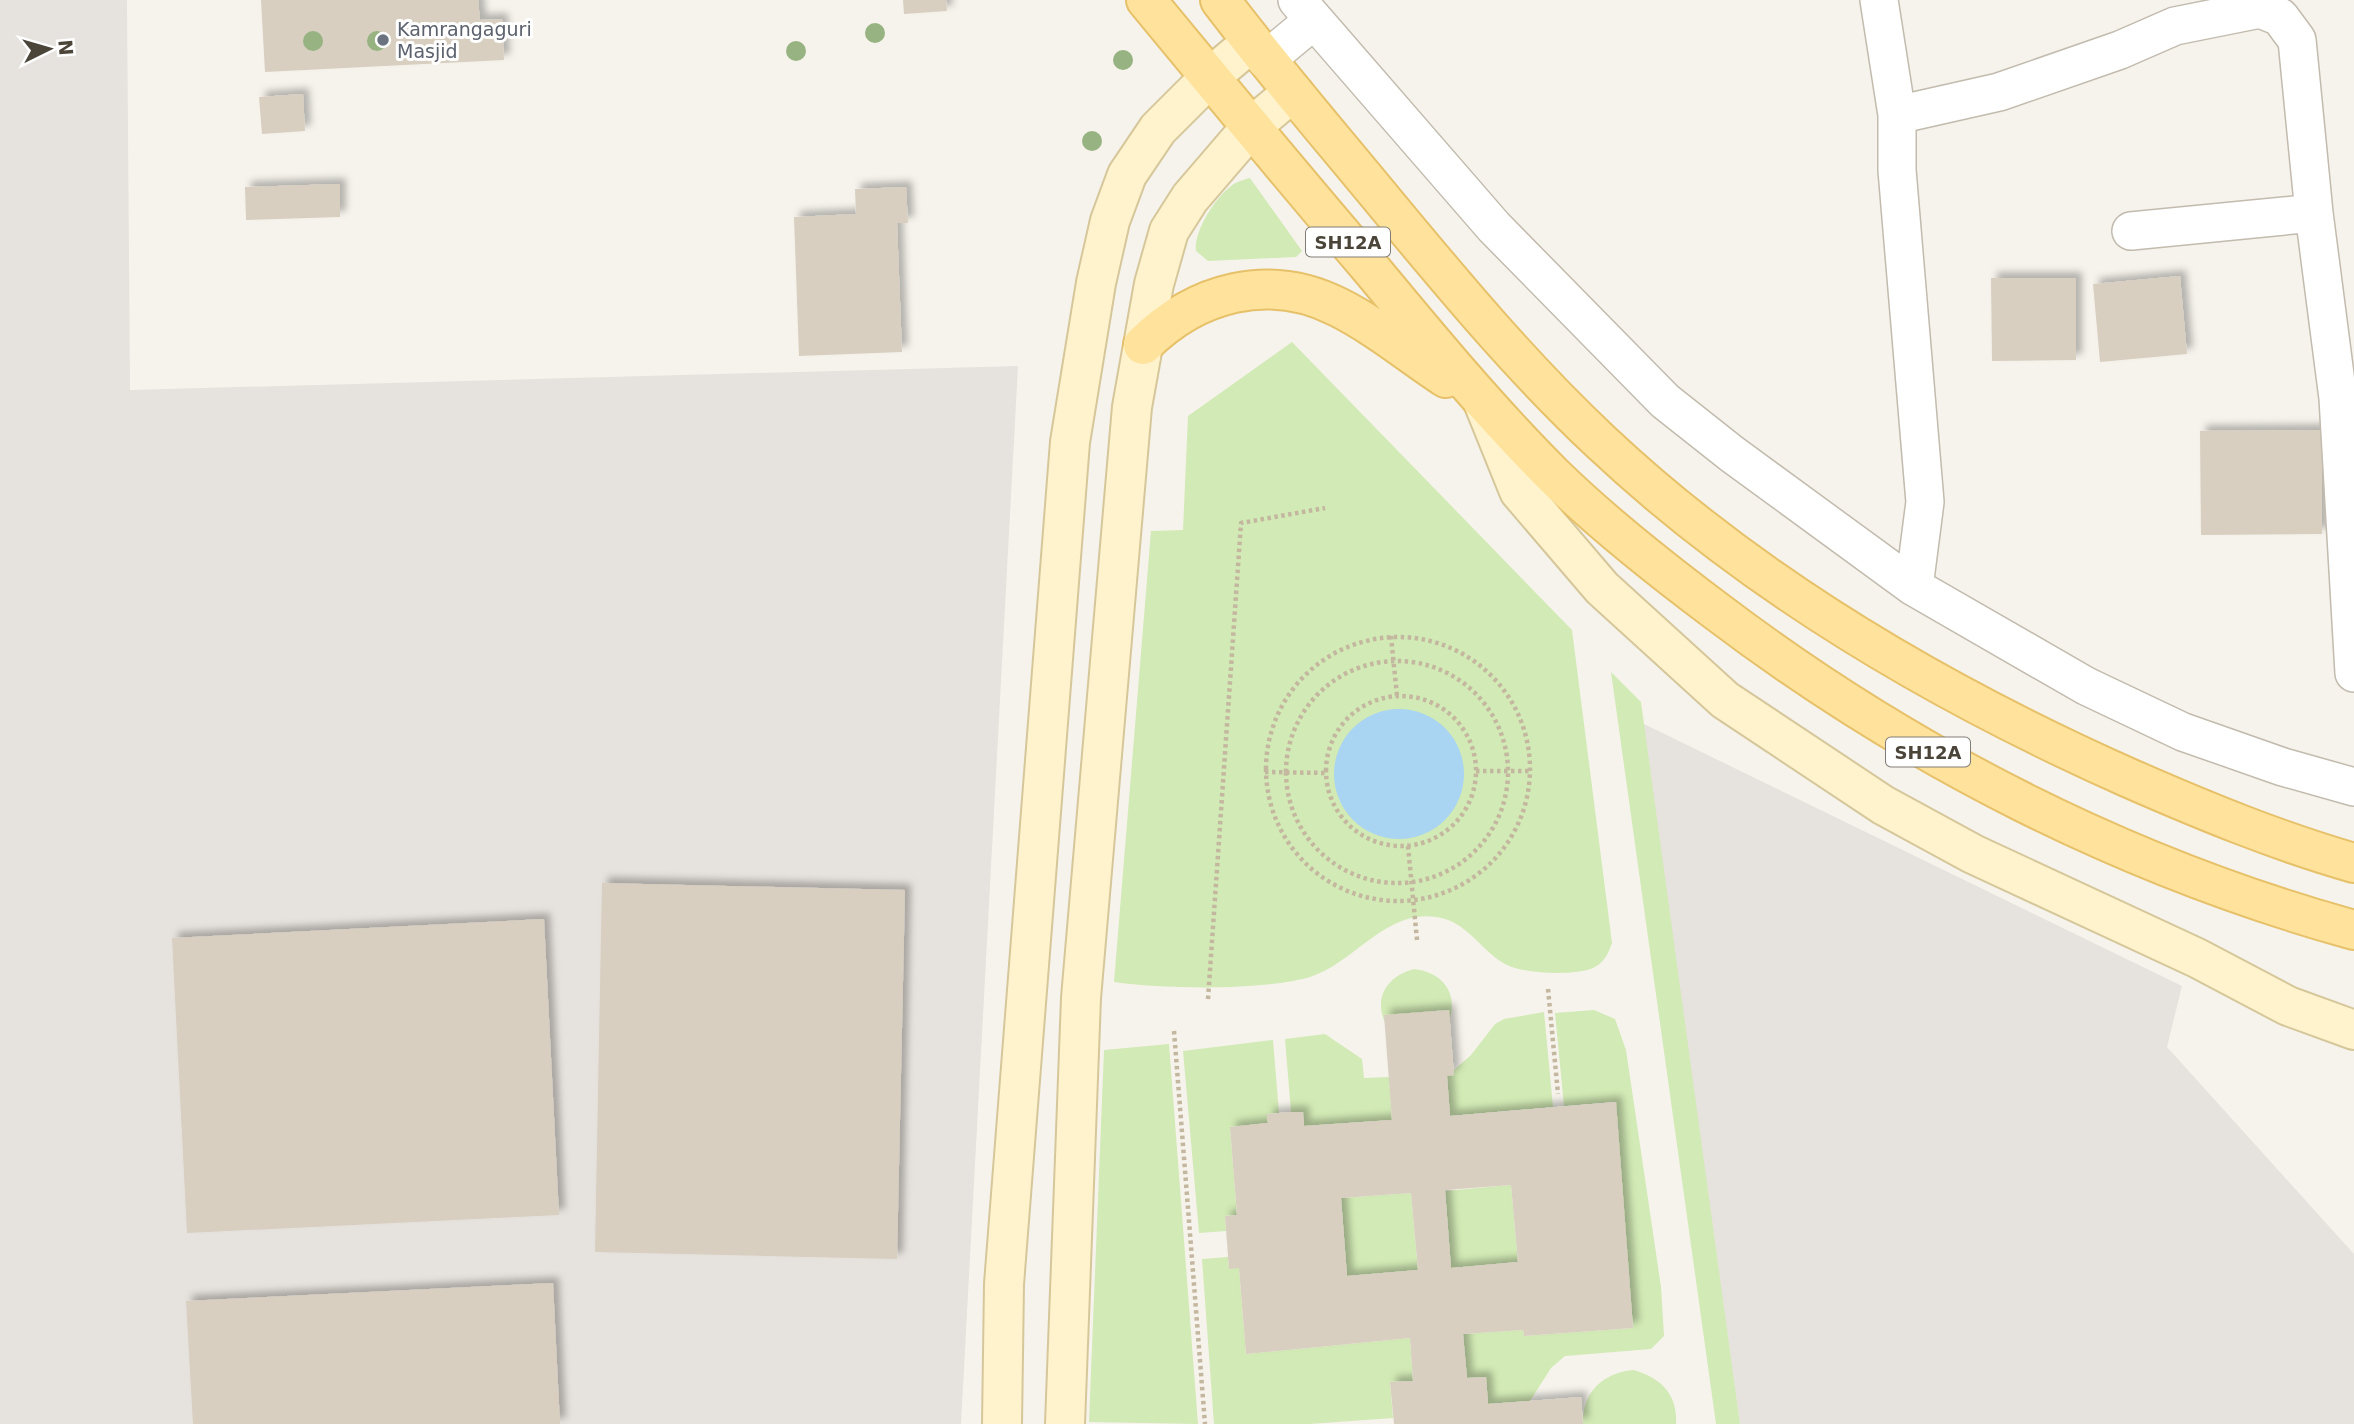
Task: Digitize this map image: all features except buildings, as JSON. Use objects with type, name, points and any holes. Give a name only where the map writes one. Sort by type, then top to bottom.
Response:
[{"type":"main road","name":"SH12A","points":[[1146,0],[1483,402],[1556,477],[1654,564],[1803,676],[1910,742],[2041,813],[2268,906],[2354,930]]},
{"type":"main road","name":"SH12A","points":[[1220,0],[1259,51],[1471,306],[1602,443],[1709,535],[1800,598],[1957,695],[2064,749],[2168,795],[2262,832],[2354,863]]},
{"type":"main road","points":[[1143,345],[1162,326],[1208,299],[1259,289],[1287,291],[1339,308],[1483,402]]},
{"type":"street","points":[[1879,0],[1897,115],[1897,170],[1925,502],[1914,587]]},
{"type":"street","points":[[1897,115],[1999,92],[2120,50],[2171,13],[2260,9],[2280,16],[2297,40],[2314,212],[2346,396],[2354,673]]},
{"type":"street","points":[[1002,1424],[1004,1284],[1070,442],[1110,221],[1127,175],[1158,130],[1210,78],[1259,51],[1306,10],[1494,227],[1665,401],[1732,454],[1914,587],[2086,686],[2183,732],[2283,767],[2354,787]]},
{"type":"street","points":[[1065,1424],[1080,1007],[1129,447],[1143,345],[1154,284],[1169,231],[1190,198],[1251,127],[1293,92]]},
{"type":"street","points":[[2131,231],[2314,212]]},
{"type":"street","points":[[1483,402],[1518,491],[1602,588],[1726,700],[1883,805],[1973,853],[2196,958],[2288,1006],[2354,1030]]},
{"type":"street","points":[[1070,442],[1129,447]]},
{"type":"street","points":[[1026,1004],[1080,1007]]},
{"type":"path","points":[[1208,999],[1241,523],[1325,508]]},
{"type":"path","points":[[1391,636],[1397,696]]},
{"type":"path","points":[[1391,636],[1419,637],[1445,644],[1469,656],[1490,673],[1521,718],[1531,771],[1528,798],[1519,824],[1486,868],[1464,884],[1439,895],[1412,901],[1364,898],[1341,889],[1311,869],[1287,841],[1276,820],[1265,772],[1267,747],[1274,721],[1301,678],[1342,648],[1366,639],[1391,636]]},
{"type":"path","points":[[1393,660],[1419,662],[1443,671],[1465,684],[1483,701],[1496,722],[1505,746],[1508,771],[1506,794],[1499,816],[1473,854],[1433,878],[1388,884],[1364,879],[1342,870],[1324,856],[1296,818],[1288,796],[1285,772],[1294,730],[1317,694],[1352,670],[1393,660]]},
{"type":"path","points":[[1397,696],[1417,698],[1452,717],[1465,733],[1473,751],[1476,771],[1467,807],[1456,822],[1426,842],[1408,846],[1387,845],[1368,839],[1351,827],[1338,811],[1330,793],[1326,773],[1328,756],[1341,726],[1366,705],[1397,696]]},
{"type":"path","points":[[1476,771],[1531,771]]},
{"type":"path","points":[[1265,772],[1326,773]]},
{"type":"path","points":[[1408,846],[1417,940]]},
{"type":"path","points":[[1548,989],[1558,1094]]},
{"type":"path","points":[[1174,1031],[1205,1424]]},
{"type":"shaded area","points":[[0,0],[127,0],[130,390],[1018,366],[961,1424],[0,1424]]},
{"type":"shaded area","points":[[1642,723],[2182,986],[2167,1047],[2354,1254],[2354,1424],[1740,1424]]},
{"type":"green space","points":[[1250,178],[1302,251],[1296,257],[1208,261],[1196,251],[1201,226],[1224,192],[1239,181]]},
{"type":"green space","points":[[1292,342],[1572,630],[1612,943],[1605,958],[1593,968],[1562,973],[1536,972],[1513,967],[1496,958],[1456,924],[1436,917],[1418,917],[1385,929],[1326,970],[1290,982],[1213,987],[1114,982],[1151,531],[1183,530],[1188,416]]},
{"type":"green space","points":[[1611,672],[1641,702],[1740,1424],[1716,1424]]},
{"type":"green space","points":[[1414,969],[1436,976],[1443,982],[1451,999],[1449,1019],[1444,1030],[1392,1034],[1382,1013],[1383,994],[1394,979]]},
{"type":"green space","points":[[1594,1010],[1615,1019],[1626,1050],[1661,1287],[1664,1336],[1651,1349],[1565,1356],[1551,1368],[1530,1401],[1488,1404],[1486,1377],[1467,1378],[1463,1334],[1523,1330],[1524,1336],[1633,1328],[1615,1102],[1564,1106],[1555,1013]]},
{"type":"green space","points":[[1544,1012],[1553,1107],[1450,1116],[1447,1076],[1471,1055],[1495,1024],[1504,1019]]},
{"type":"green space","points":[[1325,1034],[1362,1059],[1364,1078],[1389,1077],[1392,1120],[1304,1126],[1303,1112],[1291,1112],[1285,1039]]},
{"type":"green space","points":[[1273,1040],[1279,1113],[1267,1114],[1268,1123],[1230,1127],[1237,1215],[1225,1216],[1226,1231],[1199,1233],[1183,1051]]},
{"type":"green space","points":[[1169,1044],[1198,1424],[1089,1422],[1104,1050]]},
{"type":"green space","points":[[1511,1185],[1518,1262],[1451,1268],[1445,1191]]},
{"type":"green space","points":[[1411,1193],[1418,1270],[1347,1276],[1341,1198]]},
{"type":"green space","points":[[1228,1257],[1229,1268],[1239,1268],[1246,1354],[1410,1338],[1413,1381],[1390,1382],[1393,1418],[1309,1424],[1214,1424],[1202,1259]]},
{"type":"green space","points":[[1633,1370],[1651,1377],[1665,1388],[1674,1404],[1676,1424],[1583,1424],[1586,1402],[1596,1386],[1612,1375]]},
{"type":"water","points":[[1399,709],[1424,714],[1445,728],[1459,749],[1464,774],[1459,799],[1445,820],[1424,834],[1399,839],[1374,834],[1353,820],[1339,799],[1334,774],[1339,749],[1353,728],[1374,714]]},
{"type":"place","name":"Kamrangaguri Masjid","points":[[383,40]]}]
